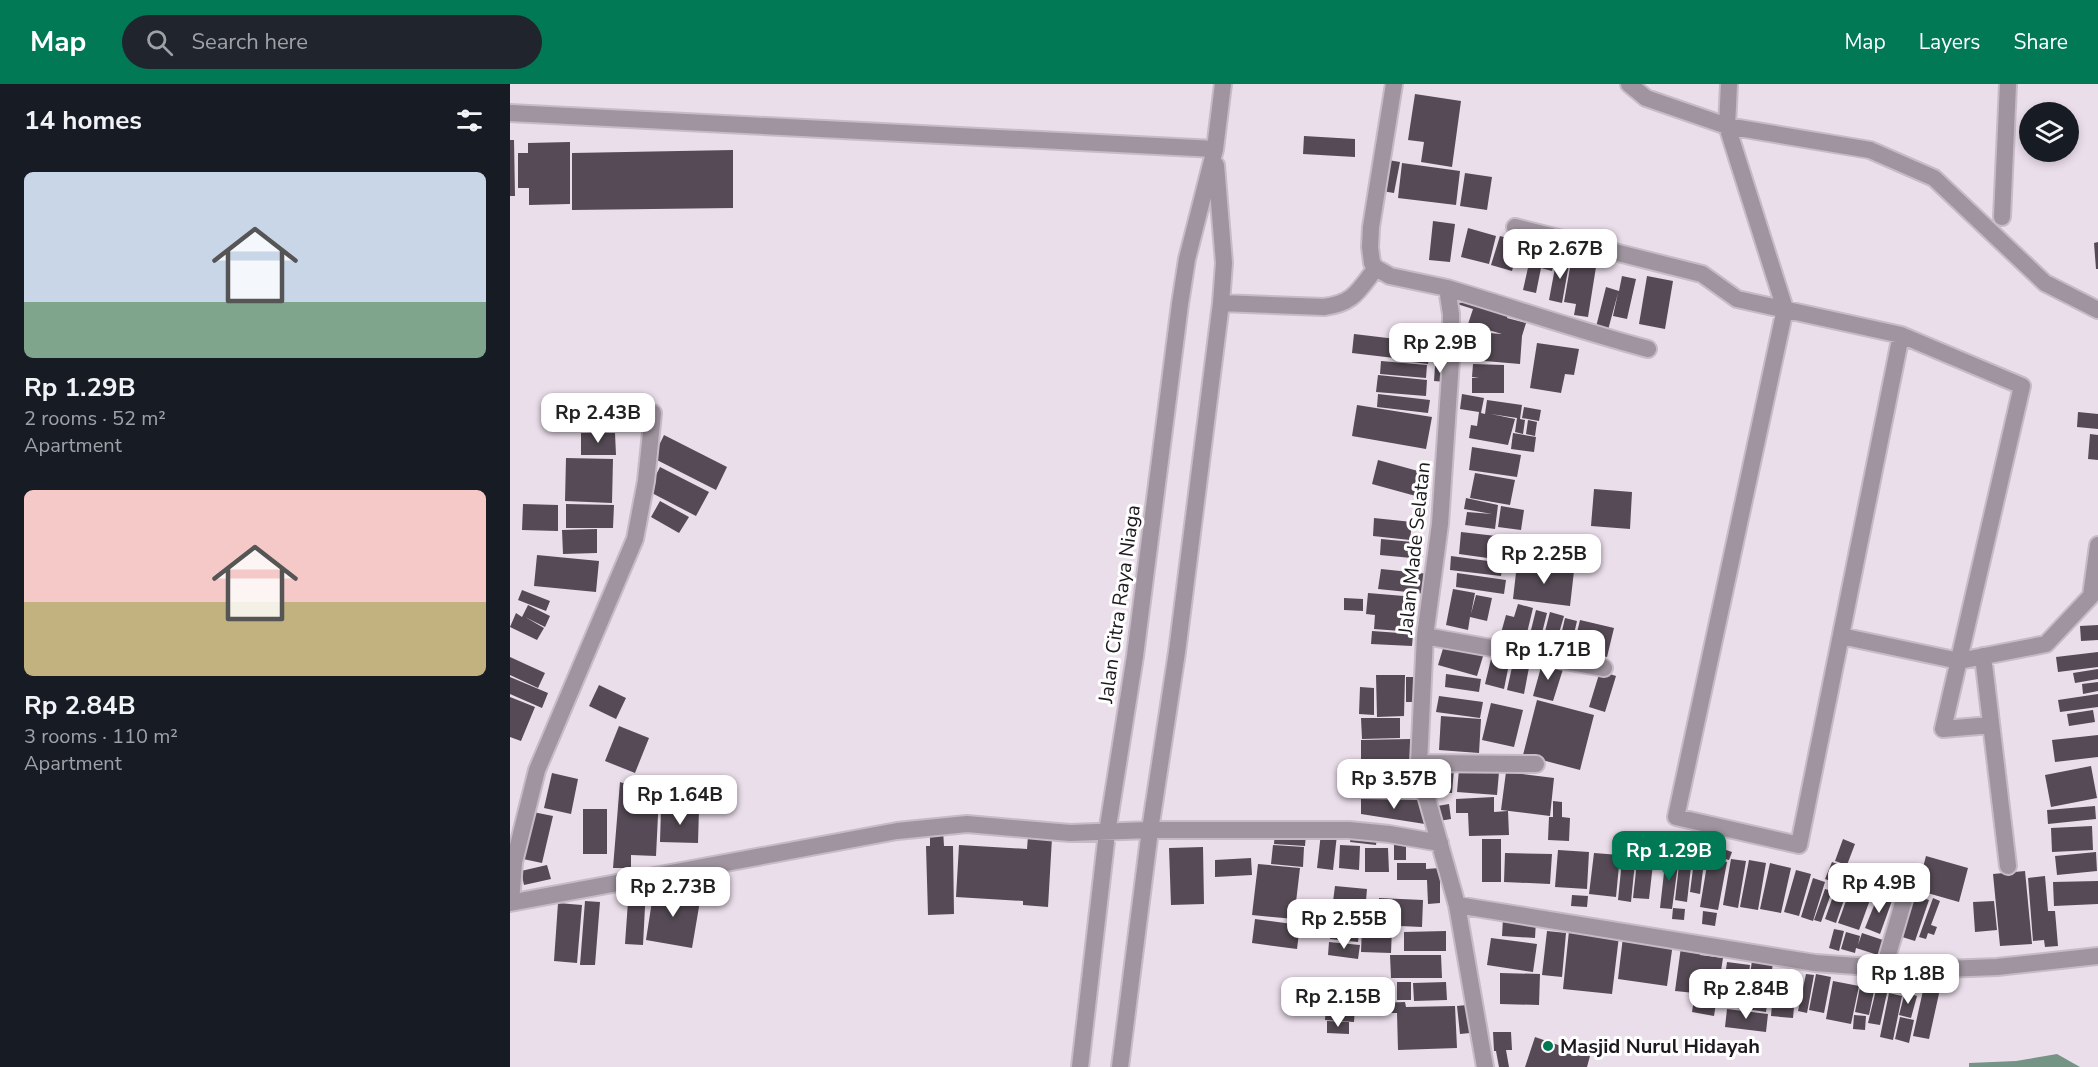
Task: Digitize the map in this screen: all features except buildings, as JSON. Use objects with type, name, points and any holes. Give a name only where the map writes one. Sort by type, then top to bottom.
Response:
[{"type":"street","name":"Jalan Citra Raya Niaga","points":[[1080,1067],[1107,833],[1134,656],[1180,304],[1187,260],[1215,149],[1223,84]]},
{"type":"street","points":[[1394,84],[1371,226],[1370,256],[1376,268],[1390,276],[1447,288],[1525,311],[1546,320],[1648,349]]},
{"type":"street","points":[[1629,84],[1646,98],[1727,126],[1870,150],[1934,178],[2045,283],[2094,310],[2098,310]]},
{"type":"street","points":[[1729,84],[1727,126],[1785,309],[1676,817],[1798,845],[1901,335]]},
{"type":"street","points":[[2002,218],[2008,84]]},
{"type":"street","points":[[510,113],[1215,149]]},
{"type":"street","name":"Jalan Citra Raya Niaga","points":[[1120,1067],[1150,830],[1177,652],[1221,303],[1224,263],[1215,149]]},
{"type":"street","points":[[1515,227],[1702,274],[1737,299],[1901,335],[2022,386],[1943,729],[1991,725]]},
{"type":"street","points":[[1221,303],[1324,308],[1339,305],[1352,299],[1376,268]]},
{"type":"street","name":"Jalan Made Selatan","points":[[1447,288],[1451,314],[1451,360],[1440,524],[1425,636],[1419,763],[1457,905],[1485,1067]]},
{"type":"street","points":[[653,413],[646,481],[635,539],[537,770],[514,862],[511,903],[897,831],[967,824],[1070,833],[1150,830],[1350,830],[1440,843]]},
{"type":"street","points":[[1840,636],[1959,661],[2046,644],[2091,596],[2098,545]]},
{"type":"street","points":[[1425,636],[1604,668]]},
{"type":"street","points":[[1983,656],[2008,866]]},
{"type":"street","points":[[1419,763],[1536,764]]},
{"type":"street","points":[[1884,968],[1906,893]]},
{"type":"street","points":[[1457,905],[1815,963],[1917,970],[1997,967],[2098,956]]},
{"type":"shaded area","points":[[2057,1054],[2080,1067],[1969,1067],[1969,1063],[2016,1061]]},
{"type":"place","name":"Masjid Nurul Hidayah","points":[[1548,1046]]}]
